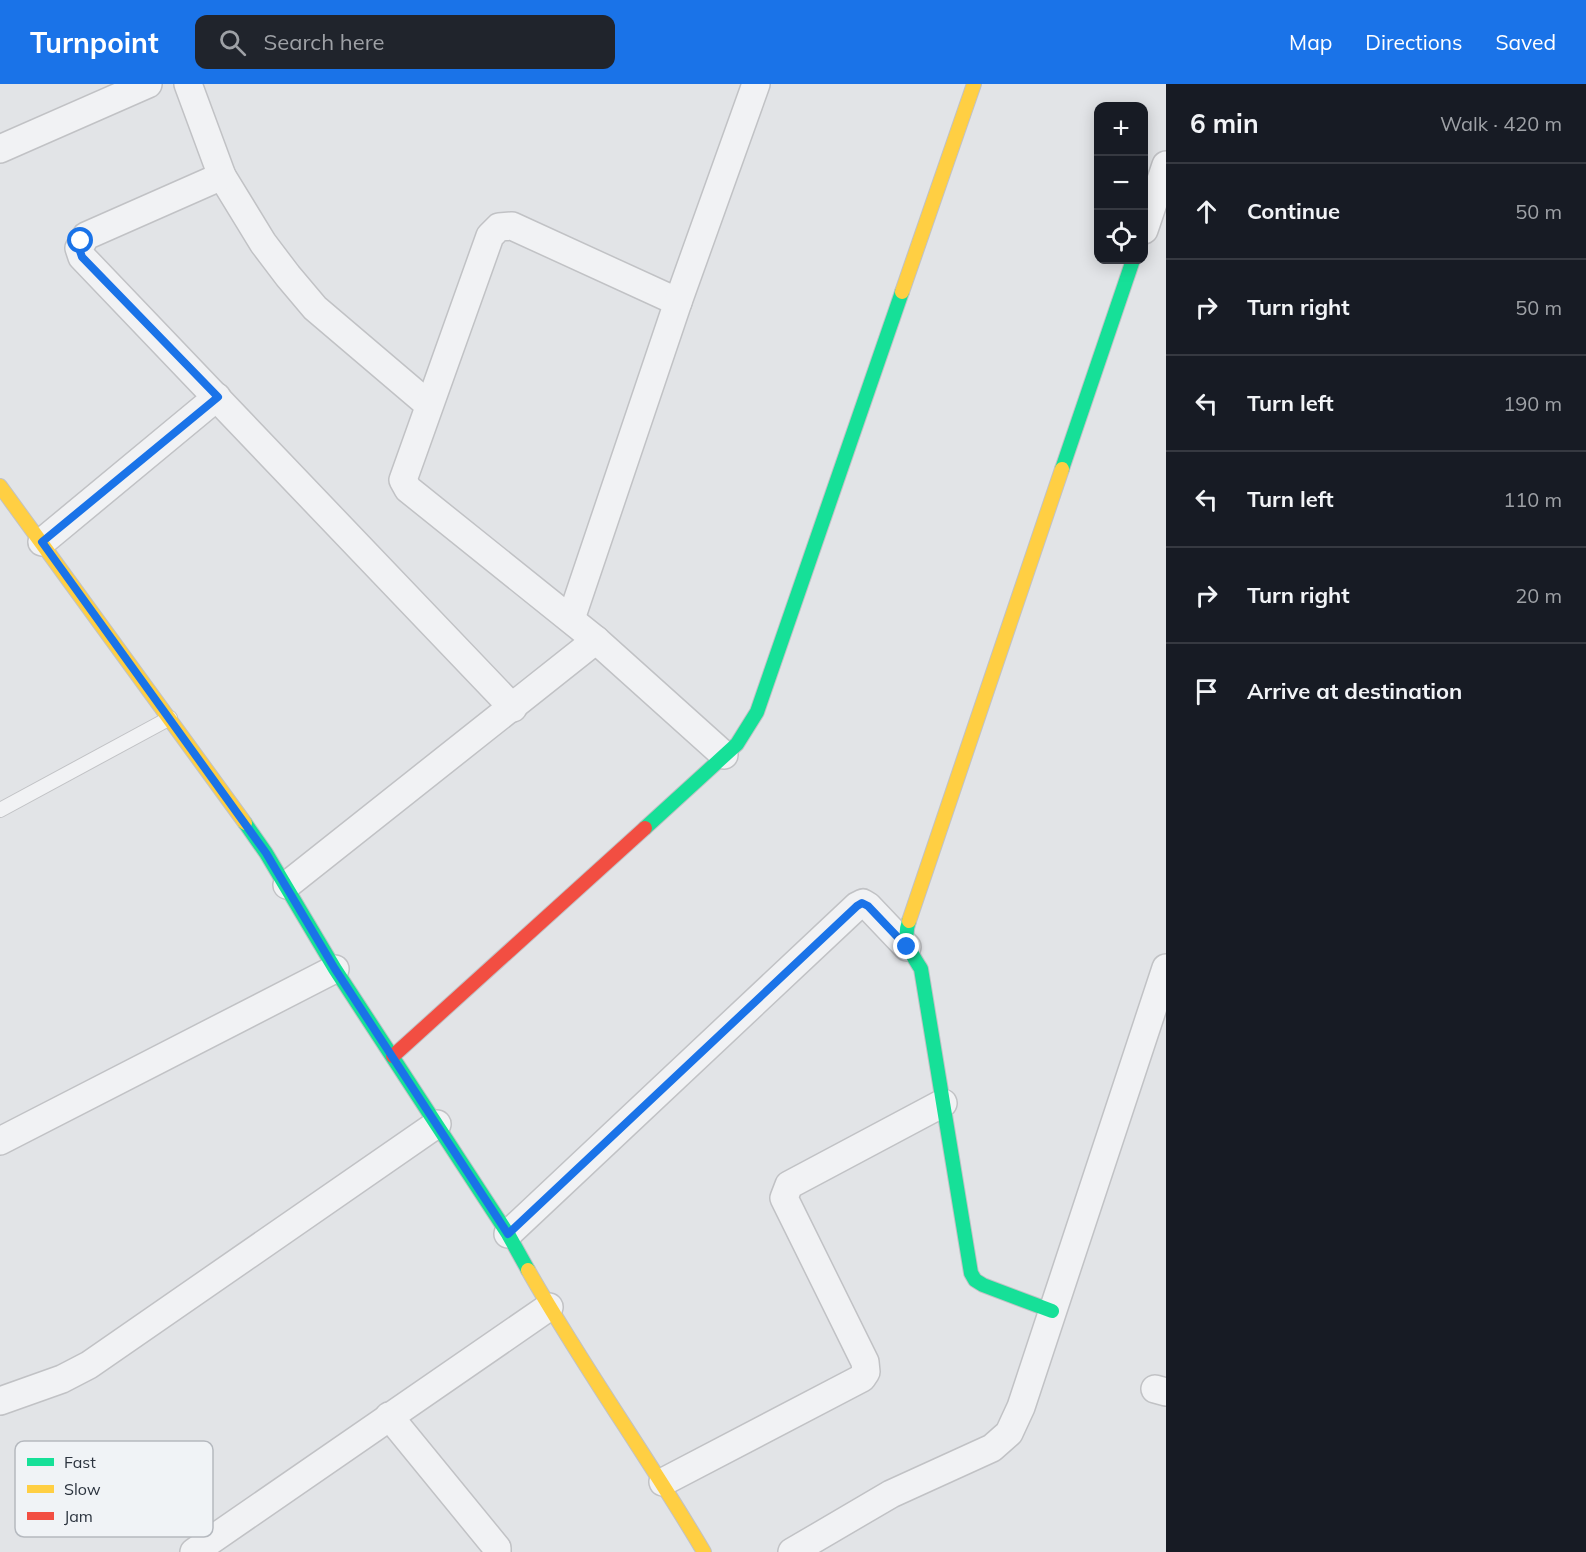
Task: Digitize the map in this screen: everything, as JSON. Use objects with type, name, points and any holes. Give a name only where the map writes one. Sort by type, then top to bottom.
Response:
[{"type":"street","points":[[0,149],[148,84]]},
{"type":"street","points":[[188,84],[222,176],[263,243],[315,308],[429,405]]},
{"type":"street","points":[[571,619],[678,302],[756,84]]},
{"type":"street","points":[[393,1056],[737,744],[757,712],[974,84]]},
{"type":"street","points":[[1148,216],[1166,165]]},
{"type":"street","points":[[222,176],[86,236],[79,248],[82,257],[513,708]]},
{"type":"street","points":[[678,302],[512,226],[499,227],[490,237],[405,468],[403,480],[408,489],[596,640],[724,756]]},
{"type":"street","points":[[907,947],[905,932],[1132,264]]},
{"type":"street","points":[[42,542],[218,397]]},
{"type":"street","points":[[0,486],[170,718],[287,885],[335,969],[508,1234],[549,1307],[663,1482],[704,1552]]},
{"type":"street","points":[[287,885],[596,640]]},
{"type":"street","points":[[508,1234],[862,903],[868,906],[907,947],[921,969],[971,1273],[975,1280],[1052,1311]]},
{"type":"street","points":[[792,1552],[891,1494],[992,1448],[1009,1433],[1021,1407],[1166,968]]},
{"type":"street","points":[[0,1141],[335,969]]},
{"type":"street","points":[[663,1482],[862,1378],[866,1372],[865,1362],[784,1198],[785,1191],[789,1185],[943,1103]]},
{"type":"street","points":[[0,1401],[62,1379],[89,1365],[437,1124]]},
{"type":"street","points":[[194,1552],[549,1307]]},
{"type":"street","points":[[389,1416],[497,1548],[497,1552]]},
{"type":"lane","points":[[0,810],[170,718]]},
{"type":"traffic: fast","points":[[1062,469],[1132,264]]},
{"type":"traffic: fast","points":[[645,828],[737,744],[757,712],[902,292]]},
{"type":"traffic: fast","points":[[245,823],[266,853],[335,969],[508,1234],[528,1270]]},
{"type":"traffic: fast","points":[[909,921],[907,941],[921,969],[971,1273],[975,1280],[983,1285],[1052,1311]]},
{"type":"traffic: slow","points":[[902,292],[974,84]]},
{"type":"traffic: slow","points":[[909,921],[1062,469]]},
{"type":"traffic: slow","points":[[0,486],[245,823]]},
{"type":"traffic: slow","points":[[528,1270],[704,1552]]},
{"type":"traffic: jam","points":[[393,1056],[645,828]]},
{"type":"route","points":[[81,241],[79,248],[82,257],[218,397],[42,542],[266,853],[335,969],[508,1234],[857,906],[862,903],[868,906],[907,947]]}]
